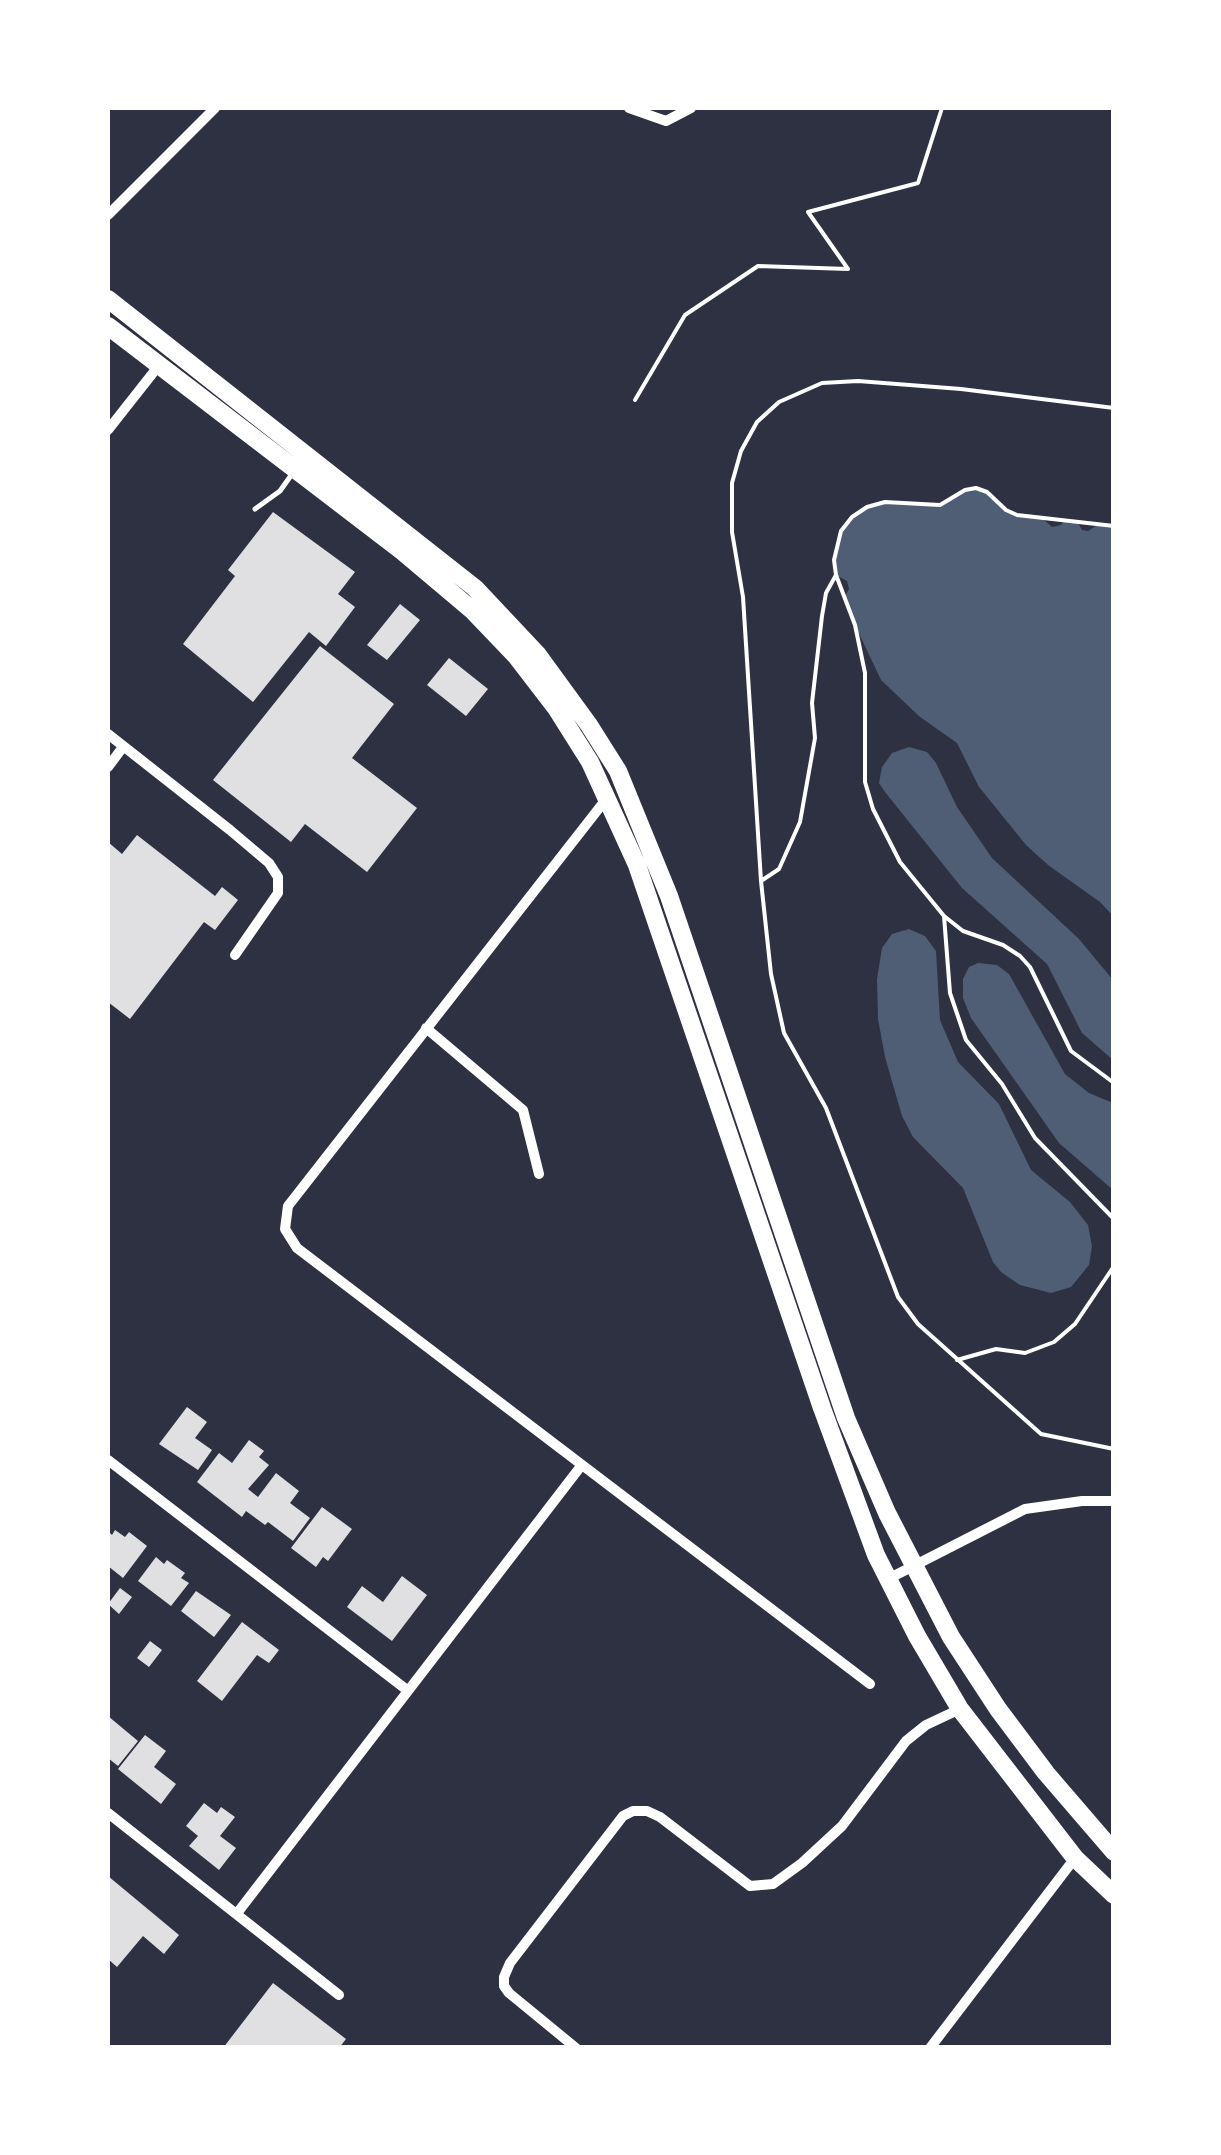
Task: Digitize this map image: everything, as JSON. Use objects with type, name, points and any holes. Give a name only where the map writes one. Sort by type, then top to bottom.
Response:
[{"type":"main road","points":[[108,299],[475,588],[562,683],[618,771],[669,896],[846,1418],[913,1564],[951,1636],[998,1709],[1046,1773],[1114,1852]]},
{"type":"main road","points":[[108,326],[472,610],[516,656],[556,708],[590,762],[637,865],[822,1408],[888,1579],[960,1709],[1076,1858],[1114,1895]]},
{"type":"street","points":[[108,215],[215,108]]},
{"type":"street","points":[[629,108],[666,121],[692,108]]},
{"type":"street","points":[[108,430],[172,349]]},
{"type":"street","points":[[108,734],[230,830],[268,863],[278,877],[278,893],[236,955]]},
{"type":"street","points":[[108,767],[123,747]]},
{"type":"street","points":[[607,798],[288,1206],[285,1229],[297,1248],[870,1684]]},
{"type":"street","points":[[426,1028],[523,1110],[538,1174]]},
{"type":"street","points":[[108,1460],[407,1690]]},
{"type":"street","points":[[238,1912],[581,1466]]},
{"type":"street","points":[[888,1579],[1025,1508],[1082,1501],[1114,1502]]},
{"type":"street","points":[[576,2048],[509,1993],[504,1977],[510,1963],[623,1816],[646,1811],[660,1817],[738,1878],[763,1888],[802,1864],[842,1826],[906,1741],[926,1725],[960,1709]]},
{"type":"street","points":[[108,1813],[339,1995]]},
{"type":"street","points":[[930,2048],[1076,1858]]},
{"type":"lane","points":[[255,509],[280,491],[296,470]]},
{"type":"path","points":[[635,400],[686,316],[758,266],[848,269],[808,212],[918,183],[942,108]]},
{"type":"path","points":[[1114,408],[944,388],[822,382],[780,402],[758,422],[741,451],[732,484],[732,532],[743,597],[761,881],[770,974],[784,1033],[826,1108],[898,1298],[918,1324],[1041,1434],[1114,1450]]},
{"type":"path","points":[[1114,526],[1017,515],[976,488],[940,505],[875,504],[852,517],[836,546],[836,575],[855,626],[865,673],[865,782],[873,809],[900,862],[944,916],[963,930],[1003,944],[1020,956],[1039,984],[1071,1051],[1114,1083]]},
{"type":"path","points":[[761,881],[779,869],[800,822],[814,738],[812,704],[822,616],[826,593],[836,575]]},
{"type":"path","points":[[944,916],[950,992],[966,1040],[1002,1084],[1035,1138],[1114,1219]]},
{"type":"path","points":[[957,1360],[996,1349],[1025,1354],[1054,1342],[1076,1324],[1114,1266]]},
{"type":"water","points":[[982,489],[1012,513],[1042,518],[1052,527],[1065,520],[1077,521],[1082,530],[1099,524],[1112,525],[1114,530],[1113,916],[1026,845],[979,787],[957,743],[920,717],[881,680],[845,596],[849,589],[847,581],[836,575],[835,551],[847,522],[875,503],[940,505],[965,490]]},
{"type":"water","points":[[909,747],[927,752],[936,763],[957,807],[992,858],[1079,939],[1113,980],[1113,1060],[1082,1033],[1047,964],[962,888],[879,783],[882,767],[892,753]]},
{"type":"water","points":[[909,929],[925,936],[936,951],[940,1020],[958,1062],[999,1104],[1031,1170],[1070,1202],[1088,1225],[1092,1246],[1089,1265],[1071,1287],[1051,1293],[1020,1285],[1001,1272],[993,1262],[963,1188],[913,1137],[902,1116],[878,1019],[877,979],[882,948],[892,934]]},
{"type":"water","points":[[978,963],[997,965],[1009,974],[1065,1074],[1089,1093],[1113,1103],[1113,1190],[1059,1143],[971,1018],[963,998],[963,979],[969,967]]},
{"type":"building","points":[[273,512],[355,572],[338,594],[355,607],[326,646],[309,632],[253,702],[183,644],[235,576],[228,570]]},
{"type":"building","points":[[400,604],[420,620],[387,660],[367,645]]},
{"type":"building","points":[[320,646],[394,704],[352,758],[417,808],[367,872],[305,824],[291,842],[213,780]]},
{"type":"building","points":[[449,658],[488,689],[466,716],[427,685]]},
{"type":"building","points":[[137,835],[215,896],[222,887],[238,900],[215,930],[204,922],[130,1019],[108,1002],[108,842],[122,854]]},
{"type":"building","points":[[187,1407],[207,1422],[195,1438],[212,1450],[198,1470],[159,1444]]},
{"type":"building","points":[[249,1440],[264,1451],[259,1457],[269,1465],[248,1489],[258,1497],[276,1473],[299,1491],[290,1503],[310,1518],[293,1541],[246,1511],[242,1517],[197,1482],[219,1453],[232,1463]]},
{"type":"building","points":[[322,1507],[352,1529],[328,1561],[323,1557],[316,1567],[291,1548]]},
{"type":"building","points":[[115,1530],[125,1537],[129,1532],[147,1546],[123,1578],[108,1566],[108,1531],[112,1535]]},
{"type":"building","points":[[156,1557],[185,1573],[181,1578],[189,1583],[171,1606],[138,1581]]},
{"type":"building","points":[[402,1576],[427,1595],[392,1641],[347,1607],[362,1586],[383,1602]]},
{"type":"building","points":[[120,1588],[132,1597],[119,1614],[108,1604]]},
{"type":"building","points":[[196,1591],[231,1615],[214,1637],[181,1611]]},
{"type":"building","points":[[242,1622],[279,1650],[269,1663],[257,1655],[222,1701],[197,1681]]},
{"type":"building","points":[[150,1641],[162,1650],[149,1667],[137,1658]]},
{"type":"building","points":[[108,1716],[138,1741],[118,1766],[108,1758]]},
{"type":"building","points":[[145,1735],[166,1751],[154,1767],[176,1784],[161,1804],[118,1769]]},
{"type":"building","points":[[204,1803],[217,1813],[221,1807],[235,1817],[220,1836],[236,1848],[219,1870],[189,1846],[198,1836],[186,1826]]},
{"type":"building","points":[[108,1876],[179,1935],[164,1954],[143,1936],[117,1967],[108,1959]]},
{"type":"building","points":[[273,1983],[346,2039],[339,2048],[223,2048]]}]
